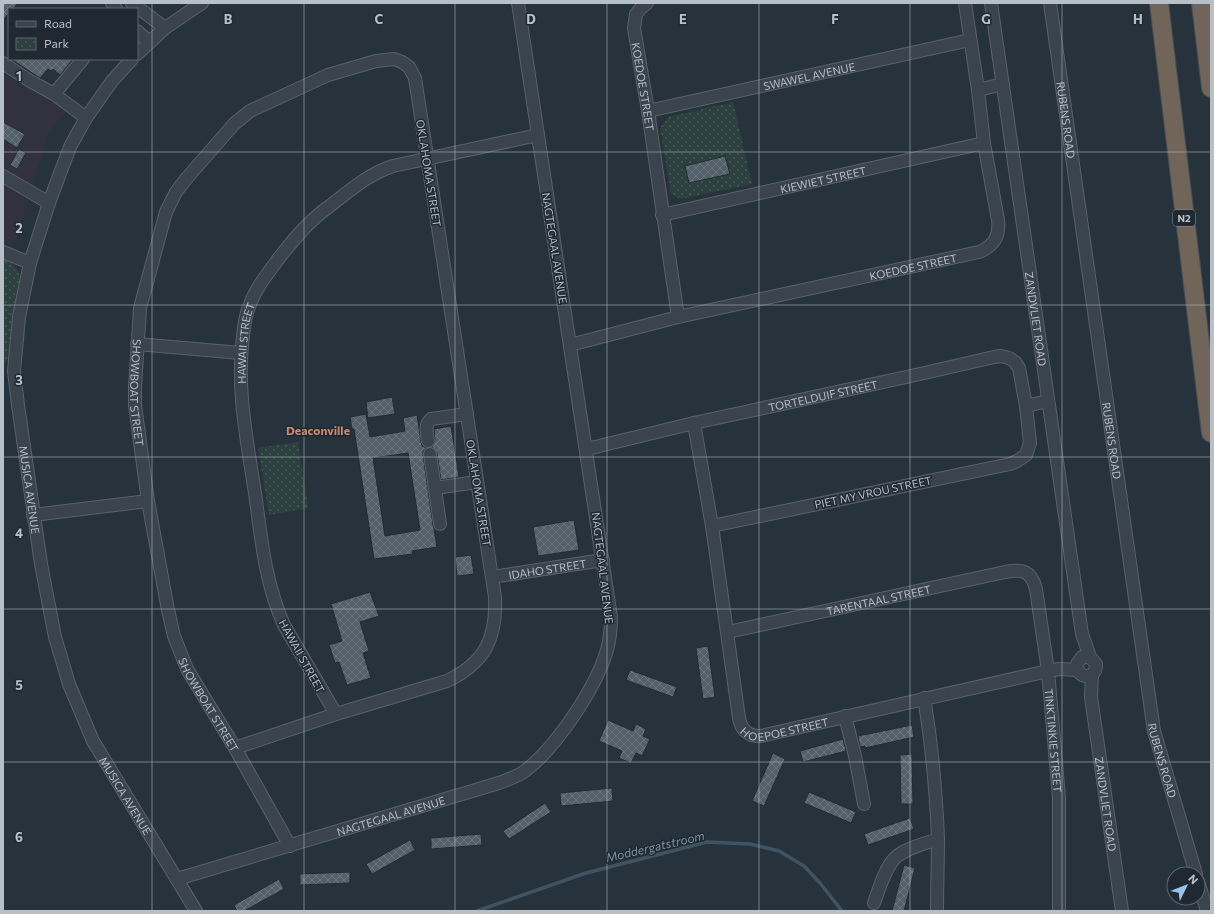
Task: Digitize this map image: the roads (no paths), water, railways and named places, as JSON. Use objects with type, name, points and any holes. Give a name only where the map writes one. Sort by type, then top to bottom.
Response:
[{"type":"highway","name":"N2","points":[[1159,3],[1211,433]]},
{"type":"highway","points":[[1201,3],[1211,88]]},
{"type":"street","points":[[132,3],[165,28]]},
{"type":"street","points":[[138,53],[165,28],[202,3]]},
{"type":"street","name":"NAGTEGAAL AVENUE","points":[[177,879],[499,783],[522,773],[535,762],[565,728],[593,682],[607,651],[611,632],[611,617],[518,3]]},
{"type":"street","name":"KOEDOE STREET","points":[[647,3],[636,14],[634,28],[648,111],[678,317]]},
{"type":"street","name":"KOEDOE STREET","points":[[570,345],[678,317],[984,250],[996,240],[999,228],[984,143],[965,3]]},
{"type":"street","name":"ZANDVLIET ROAD","points":[[991,3],[1082,634],[1083,667],[1092,697],[1122,911]]},
{"type":"street","name":"RUBENS ROAD","points":[[1050,3],[1154,731],[1194,866]]},
{"type":"street","points":[[138,32],[149,42]]},
{"type":"street","name":"SWAWEL AVENUE","points":[[648,111],[970,40]]},
{"type":"street","name":"SHOWBOAT STREET","points":[[290,846],[235,748],[194,682],[187,669],[174,636],[148,501],[135,405],[140,308],[166,212],[176,192],[186,178],[234,124],[250,112],[340,71],[386,59],[394,59],[409,67]]},
{"type":"street","points":[[54,94],[82,60]]},
{"type":"street","name":"MUSICA AVENUE","points":[[125,61],[86,118],[71,146],[49,203],[30,263],[9,373],[18,405],[33,515],[52,624],[69,684],[93,741],[196,911]]},
{"type":"street","points":[[3,63],[30,82],[54,94],[86,118]]},
{"type":"street","name":"OKLAHOMA STREET","points":[[235,748],[336,714],[447,681],[466,671],[474,664],[487,647],[495,626],[496,615],[492,577],[478,482],[415,78],[409,67]]},
{"type":"street","points":[[978,90],[1003,84]]},
{"type":"street","name":"HAWAII STREET","points":[[336,714],[284,625],[271,590],[264,556],[241,387],[241,353],[245,319],[253,297],[273,266],[302,230],[328,208],[378,172],[393,166],[427,158],[538,135]]},
{"type":"street","name":"KIEWIET STREET","points":[[662,215],[984,143]]},
{"type":"street","points":[[3,176],[49,203]]},
{"type":"street","points":[[3,252],[30,263]]},
{"type":"street","points":[[137,344],[241,353]]},
{"type":"street","name":"TORTELDUIF STREET","points":[[586,449],[694,423],[920,374],[994,356],[1009,358],[1015,362],[1019,368],[1026,406],[1030,442],[1028,449]]},
{"type":"street","points":[[1026,406],[1048,401]]},
{"type":"street","points":[[440,524],[426,424],[431,419],[467,414]]},
{"type":"street","name":"HOEPOE STREET","points":[[694,423],[712,526],[739,718],[742,729],[756,736],[762,736],[924,698],[1054,670],[1083,667]]},
{"type":"street","name":"PIET MY VROU STREET","points":[[712,526],[1010,464],[1026,455],[1028,449]]},
{"type":"street","points":[[435,488],[478,482]]},
{"type":"street","points":[[33,515],[148,501]]},
{"type":"street","name":"IDAHO STREET","points":[[492,577],[603,560]]},
{"type":"street","name":"TARENTAAL STREET","points":[[728,632],[1005,572],[1020,570],[1029,574]]},
{"type":"street","name":"TINKTINKIE STREET","points":[[1029,574],[1035,582],[1054,670],[1059,796],[1059,911]]},
{"type":"street","points":[[924,698],[932,755],[938,839],[937,911]]},
{"type":"street","points":[[845,716],[855,756],[864,804]]},
{"type":"street","points":[[874,903],[889,865],[894,858],[905,851],[938,839]]},
{"type":"waterway","name":"Moddergatstroom","points":[[477,911],[586,873],[707,842],[750,844],[779,851],[804,866],[820,883],[842,911]]},
{"type":"district","name":"Deaconville","points":[[318,430]]}]
